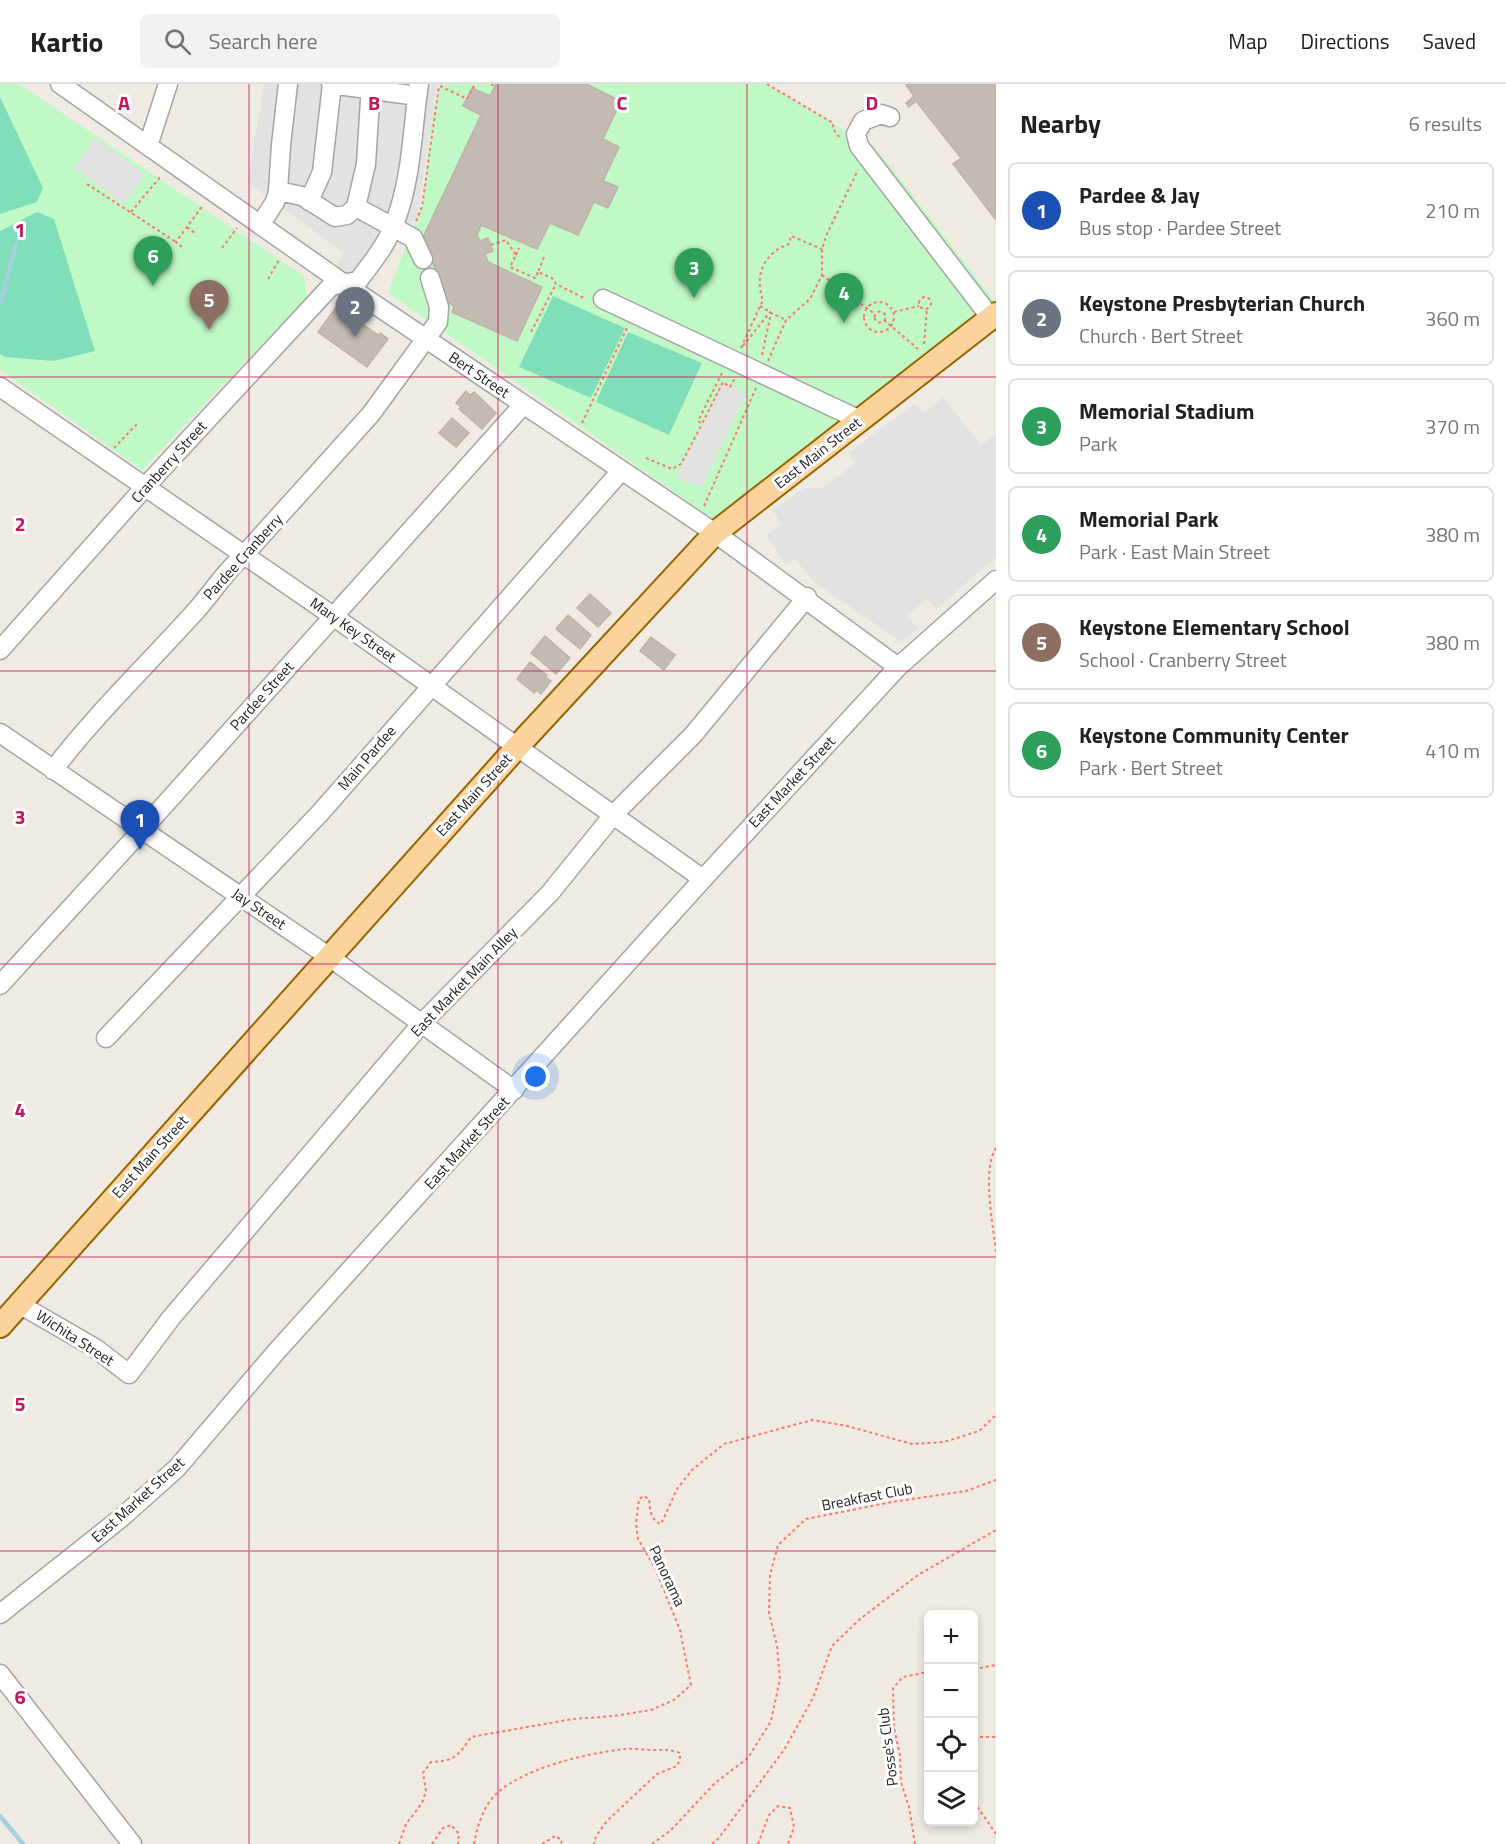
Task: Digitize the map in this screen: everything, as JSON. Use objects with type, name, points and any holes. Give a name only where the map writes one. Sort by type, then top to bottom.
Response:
[{"type":"main road","name":"East Main Street","points":[[0,1326],[328,956],[715,533],[994,316]]},
{"type":"street","name":"Bert Street","points":[[60,84],[343,283],[715,533],[898,667]]},
{"type":"street","points":[[148,146],[168,84]]},
{"type":"street","points":[[260,225],[275,202],[278,191],[280,145],[288,84]]},
{"type":"street","points":[[309,201],[322,172],[331,84],[418,90],[406,181],[392,228]]},
{"type":"street","points":[[278,191],[296,194],[335,217],[346,214],[356,207],[366,164],[371,86]]},
{"type":"street","points":[[890,117],[881,114],[863,121],[856,134],[859,146],[994,316]]},
{"type":"street","points":[[356,207],[413,238],[423,259]]},
{"type":"street","name":"Cranberry Street","points":[[0,650],[145,487],[331,286],[358,282],[392,228]]},
{"type":"street","name":"Pardee Cranberry","points":[[53,770],[81,734],[195,612],[229,568],[244,555],[371,414],[438,322],[439,307],[430,278]]},
{"type":"street","points":[[603,299],[763,366],[860,420]]},
{"type":"street","name":"Mary Key Street","points":[[0,387],[333,616],[703,879]]},
{"type":"street","name":"Pardee Street","points":[[0,985],[523,405]]},
{"type":"street","name":"Main Pardee","points":[[106,1038],[320,813],[621,471]]},
{"type":"street","name":"East Market Street","points":[[0,1614],[121,1518],[177,1468],[276,1352],[703,879],[898,667],[996,580]]},
{"type":"street","name":"East Market Main Alley","points":[[129,1374],[171,1318],[422,1023],[549,893],[614,814],[693,735],[806,598]]},
{"type":"street","name":"Jay Street","points":[[0,733],[328,956],[514,1090]]},
{"type":"street","name":"Wichita Street","points":[[20,1304],[94,1348],[129,1374]]},
{"type":"street","points":[[0,1674],[132,1844]]},
{"type":"path","points":[[416,223],[422,207],[440,85],[466,99],[475,84]]},
{"type":"path","points":[[701,514],[763,366],[786,320],[810,299],[822,275],[822,249],[826,234],[861,165],[869,159]]},
{"type":"path","points":[[131,212],[163,174]]},
{"type":"path","points":[[87,184],[182,247]]},
{"type":"path","points":[[176,242],[207,199]]},
{"type":"path","points":[[187,226],[196,234]]},
{"type":"path","points":[[770,313],[741,348],[763,300],[759,277],[763,264],[771,255],[789,244],[791,237],[822,249]]},
{"type":"path","points":[[491,245],[506,240],[516,255]]},
{"type":"path","points":[[519,248],[510,267],[535,278],[538,272]]},
{"type":"path","points":[[822,275],[875,314],[876,321],[884,320]]},
{"type":"path","points":[[531,332],[556,284]]},
{"type":"path","points":[[919,306],[919,300],[926,296],[931,302],[927,309],[924,345]]},
{"type":"path","points":[[874,302],[884,302],[889,305],[895,317],[891,326],[880,333],[872,331],[865,323],[866,308],[874,302]]},
{"type":"path","points":[[875,314],[882,313],[889,305]]},
{"type":"path","points":[[760,306],[786,320]]},
{"type":"path","points":[[894,312],[919,306],[927,309]]},
{"type":"path","points":[[763,366],[770,313]]},
{"type":"path","points":[[882,313],[884,320],[918,349]]},
{"type":"path","points":[[578,432],[627,328],[623,324]]},
{"type":"path","points":[[702,424],[698,421],[722,373]]},
{"type":"path","points":[[646,458],[672,469],[681,464],[723,382],[730,387]]},
{"type":"path","points":[[104,459],[137,424]]},
{"type":"path","points":[[996,1148],[992,1155],[989,1181],[996,1254]]},
{"type":"path","name":"Panorama","points":[[399,1844],[405,1824],[422,1803],[426,1791],[423,1773],[431,1762],[447,1762],[459,1754],[471,1737],[573,1719],[651,1710],[674,1700],[691,1685],[680,1630],[655,1568],[638,1539],[636,1523],[639,1499],[644,1496],[649,1498],[651,1514],[655,1522],[661,1524],[677,1489],[692,1470],[724,1444],[812,1419],[912,1444],[944,1442],[979,1431],[996,1415]]},
{"type":"path","name":"Breakfast Club","points":[[652,1844],[671,1830],[715,1783],[748,1758],[771,1721],[780,1679],[777,1646],[769,1613],[770,1575],[778,1545],[806,1519],[892,1502],[966,1491],[996,1480]]},
{"type":"path","points":[[712,1844],[784,1750],[813,1698],[832,1646],[860,1619],[918,1575],[996,1530]]},
{"type":"path","points":[[978,1668],[996,1665]]},
{"type":"path","name":"Posse's Club","points":[[915,1844],[909,1807],[901,1782],[900,1755],[894,1728],[893,1688],[903,1677],[924,1672]]},
{"type":"path","points":[[978,1737],[996,1737]]},
{"type":"path","points":[[474,1844],[478,1826],[495,1796],[528,1773],[627,1748],[672,1749],[680,1753],[677,1766],[657,1774],[607,1821],[596,1836],[594,1844]]},
{"type":"path","points":[[758,1844],[770,1815],[778,1806],[790,1808],[794,1827],[788,1844]]},
{"type":"path","points":[[978,1808],[996,1834]]},
{"type":"path","points":[[432,1844],[443,1828],[451,1825],[459,1834],[458,1844]]},
{"type":"path","points":[[543,1844],[555,1836],[562,1840],[561,1844]]},
{"type":"green space","points":[[0,84],[19,84],[304,276],[307,297],[142,470],[0,370]]},
{"type":"green space","points":[[440,84],[767,84],[833,123],[884,158],[996,303],[716,521],[388,293],[422,207],[432,117]]},
{"type":"green space","points":[[0,97],[43,188],[37,202],[0,214]]},
{"type":"green space","points":[[37,212],[54,219],[95,351],[54,361],[5,357],[0,354],[0,231]]},
{"type":"green space","points":[[553,296],[625,328],[591,398],[519,367]]},
{"type":"green space","points":[[628,332],[702,363],[669,435],[596,402]]},
{"type":"shaded area","points":[[265,84],[437,84],[418,214],[365,282],[336,266],[344,253],[247,182]]},
{"type":"shaded area","points":[[95,138],[145,174],[124,204],[74,168]]},
{"type":"shaded area","points":[[723,382],[746,393],[702,487],[676,478]]},
{"type":"shaded area","points":[[943,397],[981,445],[996,434],[996,557],[936,609],[927,599],[907,616],[918,628],[902,642],[815,583],[795,559],[786,565],[766,535],[781,525],[773,510],[805,488],[822,488],[855,464],[849,453],[914,404],[924,413]]},
{"type":"building","points":[[496,84],[586,84],[621,101],[603,139],[619,147],[603,181],[618,187],[608,208],[594,202],[578,235],[550,223],[537,249],[481,225],[477,235],[480,241],[488,238],[493,251],[485,254],[488,262],[542,287],[517,341],[452,312],[454,306],[445,301],[424,235],[481,115],[463,106],[472,88],[490,96]]},
{"type":"building","points":[[907,84],[996,84],[996,220],[953,164],[961,158],[916,101],[909,107],[906,103],[914,96]]},
{"type":"building","points":[[337,306],[378,335],[380,333],[388,339],[367,367],[318,332]]},
{"type":"building","points":[[466,391],[470,395],[474,392],[496,413],[482,429],[459,409],[461,407],[456,403]]},
{"type":"building","points":[[452,418],[469,433],[456,447],[439,433]]},
{"type":"building","points":[[590,594],[611,613],[598,627],[577,608]]},
{"type":"building","points":[[568,615],[591,635],[580,649],[556,629]]},
{"type":"building","points":[[545,636],[570,658],[556,674],[531,653]]},
{"type":"building","points":[[651,637],[675,655],[664,670],[640,651]]},
{"type":"building","points":[[530,662],[551,681],[541,694],[536,690],[534,693],[517,679]]},
{"type":"waterway","points":[[0,304],[16,244]]},
{"type":"waterway","points":[[0,1816],[23,1844]]},
{"type":"place","name":"Keystone Community Center","points":[[153,286]]},
{"type":"place","name":"Memorial Stadium","points":[[694,298]]},
{"type":"place","name":"Memorial Park","points":[[844,323]]},
{"type":"place","name":"Keystone Elementary School","points":[[209,330]]},
{"type":"place","name":"Keystone Presbyterian Church","points":[[355,337]]},
{"type":"place","name":"Pardee & Jay","points":[[140,850]]}]
